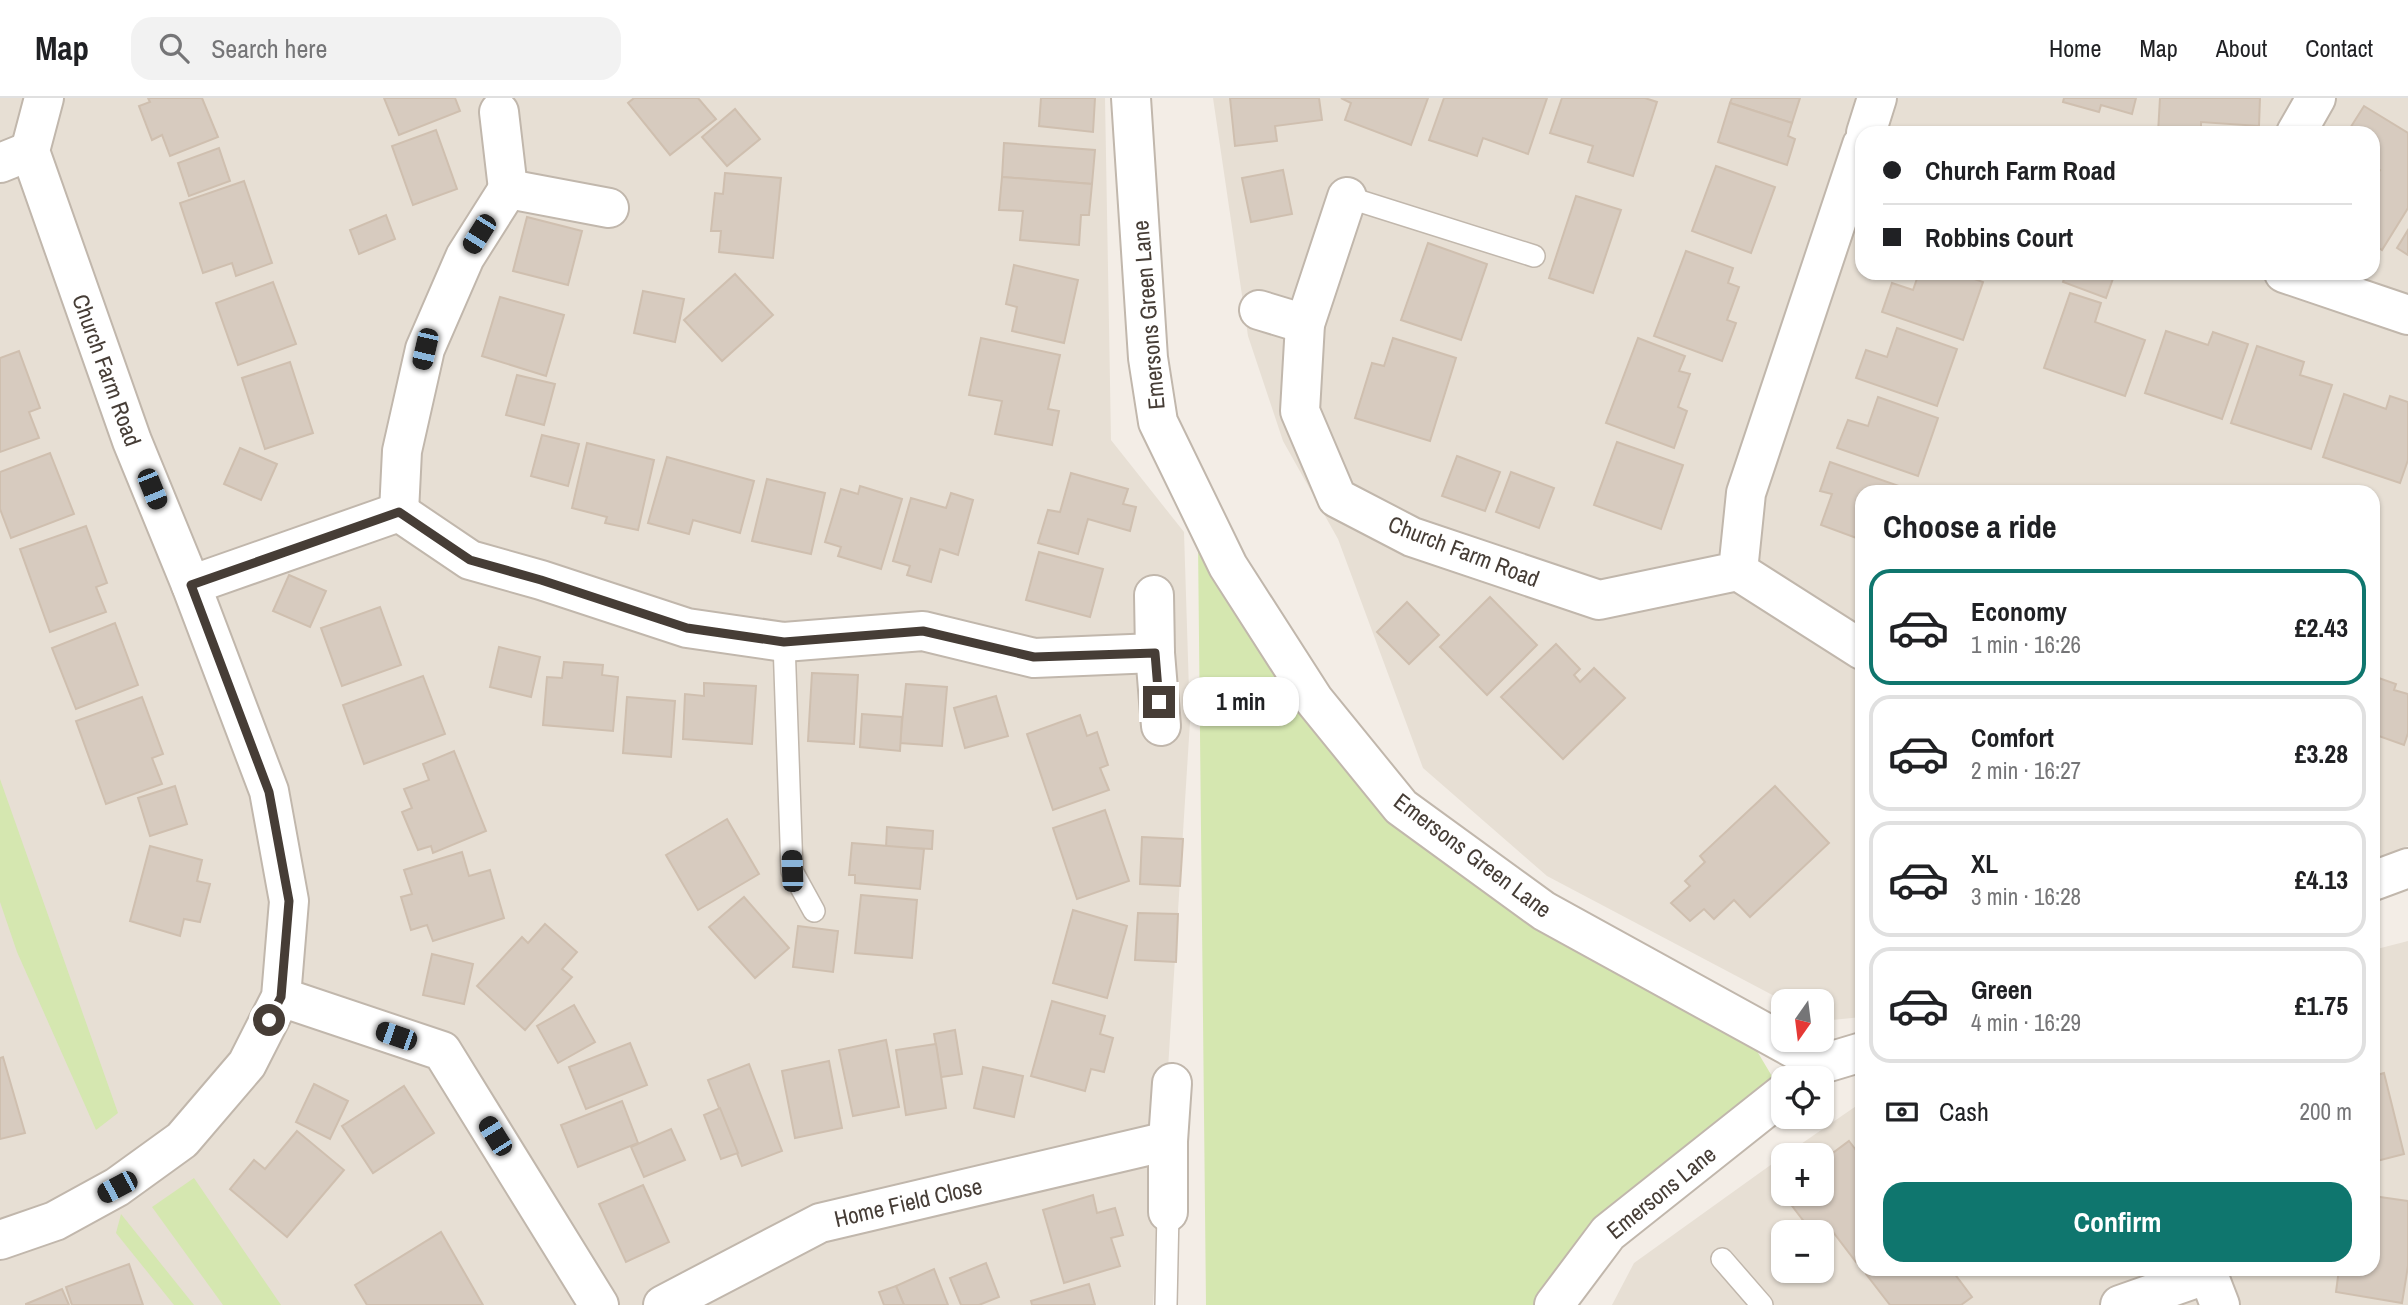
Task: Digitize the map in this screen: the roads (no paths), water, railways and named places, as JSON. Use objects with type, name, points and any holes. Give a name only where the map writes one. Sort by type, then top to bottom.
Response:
[{"type":"street","name":"Church Farm Road","points":[[0,1240],[55,1221],[117,1187],[181,1140],[247,1064],[281,997],[289,901],[269,792],[191,585],[15,157],[44,98]]},
{"type":"street","name":"Emersons Green Lane","points":[[1132,98],[1148,358],[1158,422],[1228,566],[1314,700],[1401,807],[1544,911],[1805,1066]]},
{"type":"street","points":[[2301,126],[2316,98]]},
{"type":"street","points":[[399,512],[402,451],[425,349],[465,257],[508,190],[498,105]]},
{"type":"street","points":[[1855,176],[1746,493],[1738,571],[1855,645]]},
{"type":"street","points":[[508,190],[609,208]]},
{"type":"street","name":"Church Farm Road","points":[[1347,197],[1305,324],[1300,411],[1337,498],[1412,537],[1599,600],[1738,571]]},
{"type":"street","points":[[2305,280],[2408,315]]},
{"type":"street","points":[[1259,310],[1305,324]]},
{"type":"street","points":[[191,585],[399,512]]},
{"type":"street","points":[[399,512],[470,560],[541,580],[687,628],[784,642],[923,631],[1034,657],[1155,653]]},
{"type":"street","points":[[1154,595],[1161,726]]},
{"type":"street","points":[[2380,878],[2408,868]]},
{"type":"street","points":[[281,997],[442,1051],[600,1305]]},
{"type":"street","name":"Emersons Green Lane","points":[[1826,1066],[1855,1055]]},
{"type":"street","points":[[1168,1212],[1168,1140],[1172,1083]]},
{"type":"street","name":"Emersons Lane","points":[[1554,1305],[1608,1233],[1771,1104]]},
{"type":"street","name":"Home Field Close","points":[[663,1305],[820,1223],[1168,1140]]},
{"type":"street","points":[[2120,1305],[2213,1283]]},
{"type":"lane","points":[[1347,197],[1534,256]]},
{"type":"lane","points":[[784,642],[792,871],[814,911]]},
{"type":"lane","points":[[1166,1305],[1168,1212]]},
{"type":"lane","points":[[1722,1259],[1762,1305]]}]
